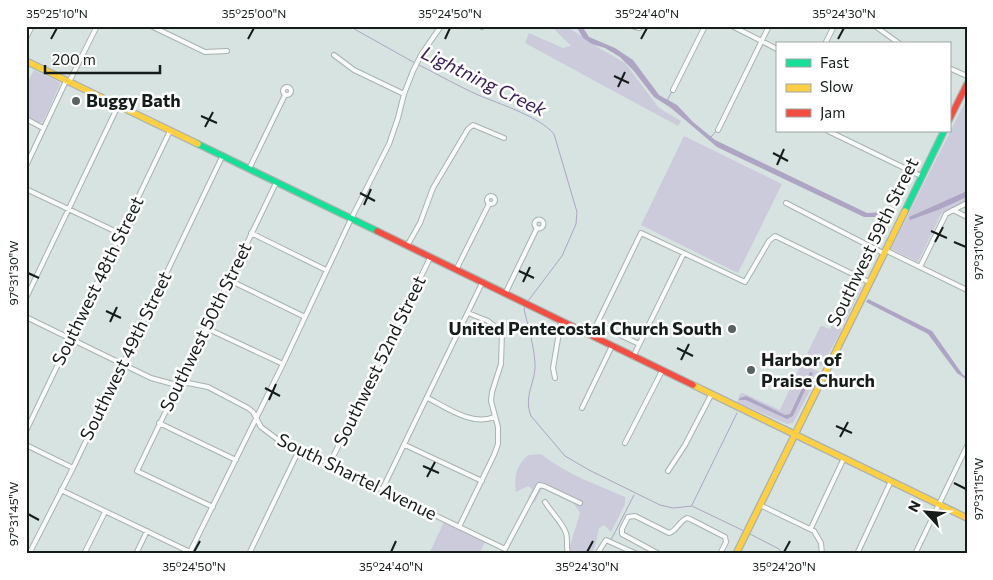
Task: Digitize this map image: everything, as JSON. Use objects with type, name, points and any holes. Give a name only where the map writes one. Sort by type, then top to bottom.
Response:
[{"type":"main road","points":[[26,61],[967,518]]},
{"type":"main road","points":[[950,118],[967,84]]},
{"type":"main road","name":"Southwest 59th Street","points":[[736,554],[943,132]]},
{"type":"street","points":[[26,38],[32,26]]},
{"type":"street","points":[[26,166],[43,128],[97,26]]},
{"type":"street","points":[[151,26],[205,52],[227,51]]},
{"type":"street","points":[[61,490],[190,553],[326,270],[389,144],[395,131],[404,94],[413,71],[421,55],[441,26]]},
{"type":"street","points":[[632,26],[640,27]]},
{"type":"street","points":[[673,90],[705,26]]},
{"type":"street","points":[[732,26],[776,49]]},
{"type":"street","points":[[718,130],[769,26]]},
{"type":"street","points":[[826,42],[834,26]]},
{"type":"street","points":[[875,26],[897,42]]},
{"type":"street","points":[[334,55],[354,70],[404,94]]},
{"type":"street","points":[[950,68],[967,76]]},
{"type":"street","points":[[248,170],[285,95]]},
{"type":"street","points":[[26,298],[118,106]]},
{"type":"street","points":[[26,119],[43,128]]},
{"type":"street","name":"Southwest 52nd Street","points":[[407,247],[420,223],[433,188],[468,129],[473,125],[504,138]]},
{"type":"street","name":"Southwest 48th Street","points":[[26,431],[170,131]]},
{"type":"street","points":[[830,132],[921,176]]},
{"type":"street","name":"Southwest 49th Street","points":[[29,554],[73,468],[222,157]]},
{"type":"street","name":"Southwest 50th Street","points":[[212,506],[137,471],[276,183]]},
{"type":"street","points":[[26,189],[121,234]]},
{"type":"street","points":[[786,203],[884,252],[967,290]]},
{"type":"street","points":[[920,267],[946,214],[967,203]]},
{"type":"street","points":[[456,270],[489,204]]},
{"type":"street","points":[[953,210],[967,217]]},
{"type":"street","points":[[505,294],[537,228]]},
{"type":"street","points":[[591,336],[641,233],[746,282],[769,240],[775,236],[869,282]]},
{"type":"street","points":[[251,234],[326,270]]},
{"type":"street","points":[[633,357],[684,253]]},
{"type":"street","name":"Southwest 52nd Street","points":[[330,465],[430,258]]},
{"type":"street","points":[[229,280],[305,317]]},
{"type":"street","points":[[382,490],[482,283]]},
{"type":"street","points":[[459,527],[498,444],[498,427],[491,401],[501,364],[502,332],[488,321],[468,313]]},
{"type":"street","name":"South Shartel Avenue","points":[[26,317],[151,378],[179,384],[188,383],[208,387],[253,412],[261,427],[299,450],[459,527],[505,552]]},
{"type":"street","points":[[555,378],[553,368],[561,322]]},
{"type":"street","points":[[597,324],[640,344]]},
{"type":"street","points":[[206,328],[282,364]]},
{"type":"street","points":[[582,408],[612,346]]},
{"type":"street","points":[[625,443],[662,371]]},
{"type":"street","points":[[668,471],[686,445],[711,394]]},
{"type":"street","points":[[428,398],[471,418],[489,419],[494,416]]},
{"type":"street","points":[[160,423],[236,460]]},
{"type":"street","points":[[405,444],[482,481]]},
{"type":"street","points":[[26,445],[73,468]]},
{"type":"street","points":[[915,554],[967,446]]},
{"type":"street","points":[[249,554],[299,450]]},
{"type":"street","points":[[811,528],[844,458]]},
{"type":"street","points":[[857,554],[891,481]]},
{"type":"street","points":[[505,552],[540,486],[544,486],[580,503]]},
{"type":"street","points":[[545,502],[563,526],[567,536],[566,549],[568,554]]},
{"type":"street","points":[[760,505],[811,528],[821,543],[822,554]]},
{"type":"street","points":[[84,554],[105,512]]},
{"type":"street","points":[[659,554],[622,534],[622,529],[628,517],[634,516],[669,533],[673,532],[683,520],[690,519],[725,537],[726,542],[720,554]]},
{"type":"street","points":[[136,554],[147,531]]},
{"type":"street","points":[[597,554],[606,540],[637,554]]},
{"type":"shaded area","points":[[551,26],[566,26],[625,63],[659,108],[681,121],[678,126],[525,43],[529,33],[563,48],[571,46]]},
{"type":"shaded area","points":[[576,26],[582,26],[589,37],[615,48],[633,60],[659,95],[677,105],[693,122],[715,140],[867,213],[886,212],[893,215],[893,217],[864,217],[717,147],[671,108],[654,97],[620,57],[583,38]]},
{"type":"shaded area","points":[[34,70],[60,84],[43,122],[38,123],[26,117],[26,86]]},
{"type":"shaded area","points":[[967,98],[967,191],[962,194],[959,201],[967,197],[967,200],[941,214],[918,262],[891,249]]},
{"type":"shaded area","points":[[684,136],[782,184],[738,273],[641,225]]},
{"type":"shaded area","points":[[967,191],[967,197],[910,220],[909,217]]},
{"type":"shaded area","points":[[853,277],[861,282],[861,288],[847,318],[843,322],[833,316]]},
{"type":"shaded area","points":[[868,299],[932,331],[963,375],[967,377],[967,380],[957,373],[928,334],[866,302]]},
{"type":"shaded area","points":[[833,323],[841,328],[841,331],[822,366],[805,358],[820,327],[830,329]]},
{"type":"shaded area","points":[[801,364],[820,372],[793,423],[787,424],[737,402],[740,394],[743,393],[780,410]]},
{"type":"shaded area","points":[[810,372],[813,373],[793,416],[787,419],[746,400],[739,400],[746,396],[785,415],[790,414]]},
{"type":"shaded area","points":[[541,454],[571,473],[625,497],[625,504],[611,532],[604,525],[599,528],[592,554],[571,554],[569,549],[580,513],[574,504],[542,488],[535,502],[528,499],[532,489],[528,486],[516,492],[515,481],[518,467],[528,455]]},
{"type":"shaded area","points":[[444,522],[485,542],[479,554],[429,554]]},
{"type":"waterway","name":"Lightning Creek","points":[[349,26],[415,63]]},
{"type":"waterway","name":"Lightning Creek","points":[[419,65],[471,92],[530,117],[554,134],[577,212],[576,224],[562,256],[528,301]]},
{"type":"waterway","points":[[667,101],[672,91]]},
{"type":"waterway","points":[[711,137],[717,130]]},
{"type":"waterway","name":"Lightning Creek","points":[[526,305],[524,309],[535,363],[528,402],[529,409],[531,416],[565,456],[660,505],[673,508],[692,506],[744,531]]},
{"type":"waterway","points":[[692,505],[737,413]]},
{"type":"waterway","points":[[611,540],[634,495]]},
{"type":"waterway","name":"Lightning Creek","points":[[750,534],[779,549],[783,554]]},
{"type":"traffic: fast","points":[[905,211],[944,132]]},
{"type":"traffic: fast","points":[[198,144],[377,231]]},
{"type":"traffic: slow","points":[[26,61],[198,144]]},
{"type":"traffic: slow","points":[[736,554],[905,211]]},
{"type":"traffic: slow","points":[[693,385],[967,518]]},
{"type":"traffic: jam","points":[[950,118],[967,84]]},
{"type":"traffic: jam","points":[[377,231],[693,385]]},
{"type":"place","name":"Buggy Bath","points":[[76,101]]},
{"type":"place","name":"United Pentecostal Church South","points":[[732,329]]},
{"type":"place","name":"Harbor of Praise Church","points":[[751,370]]}]
